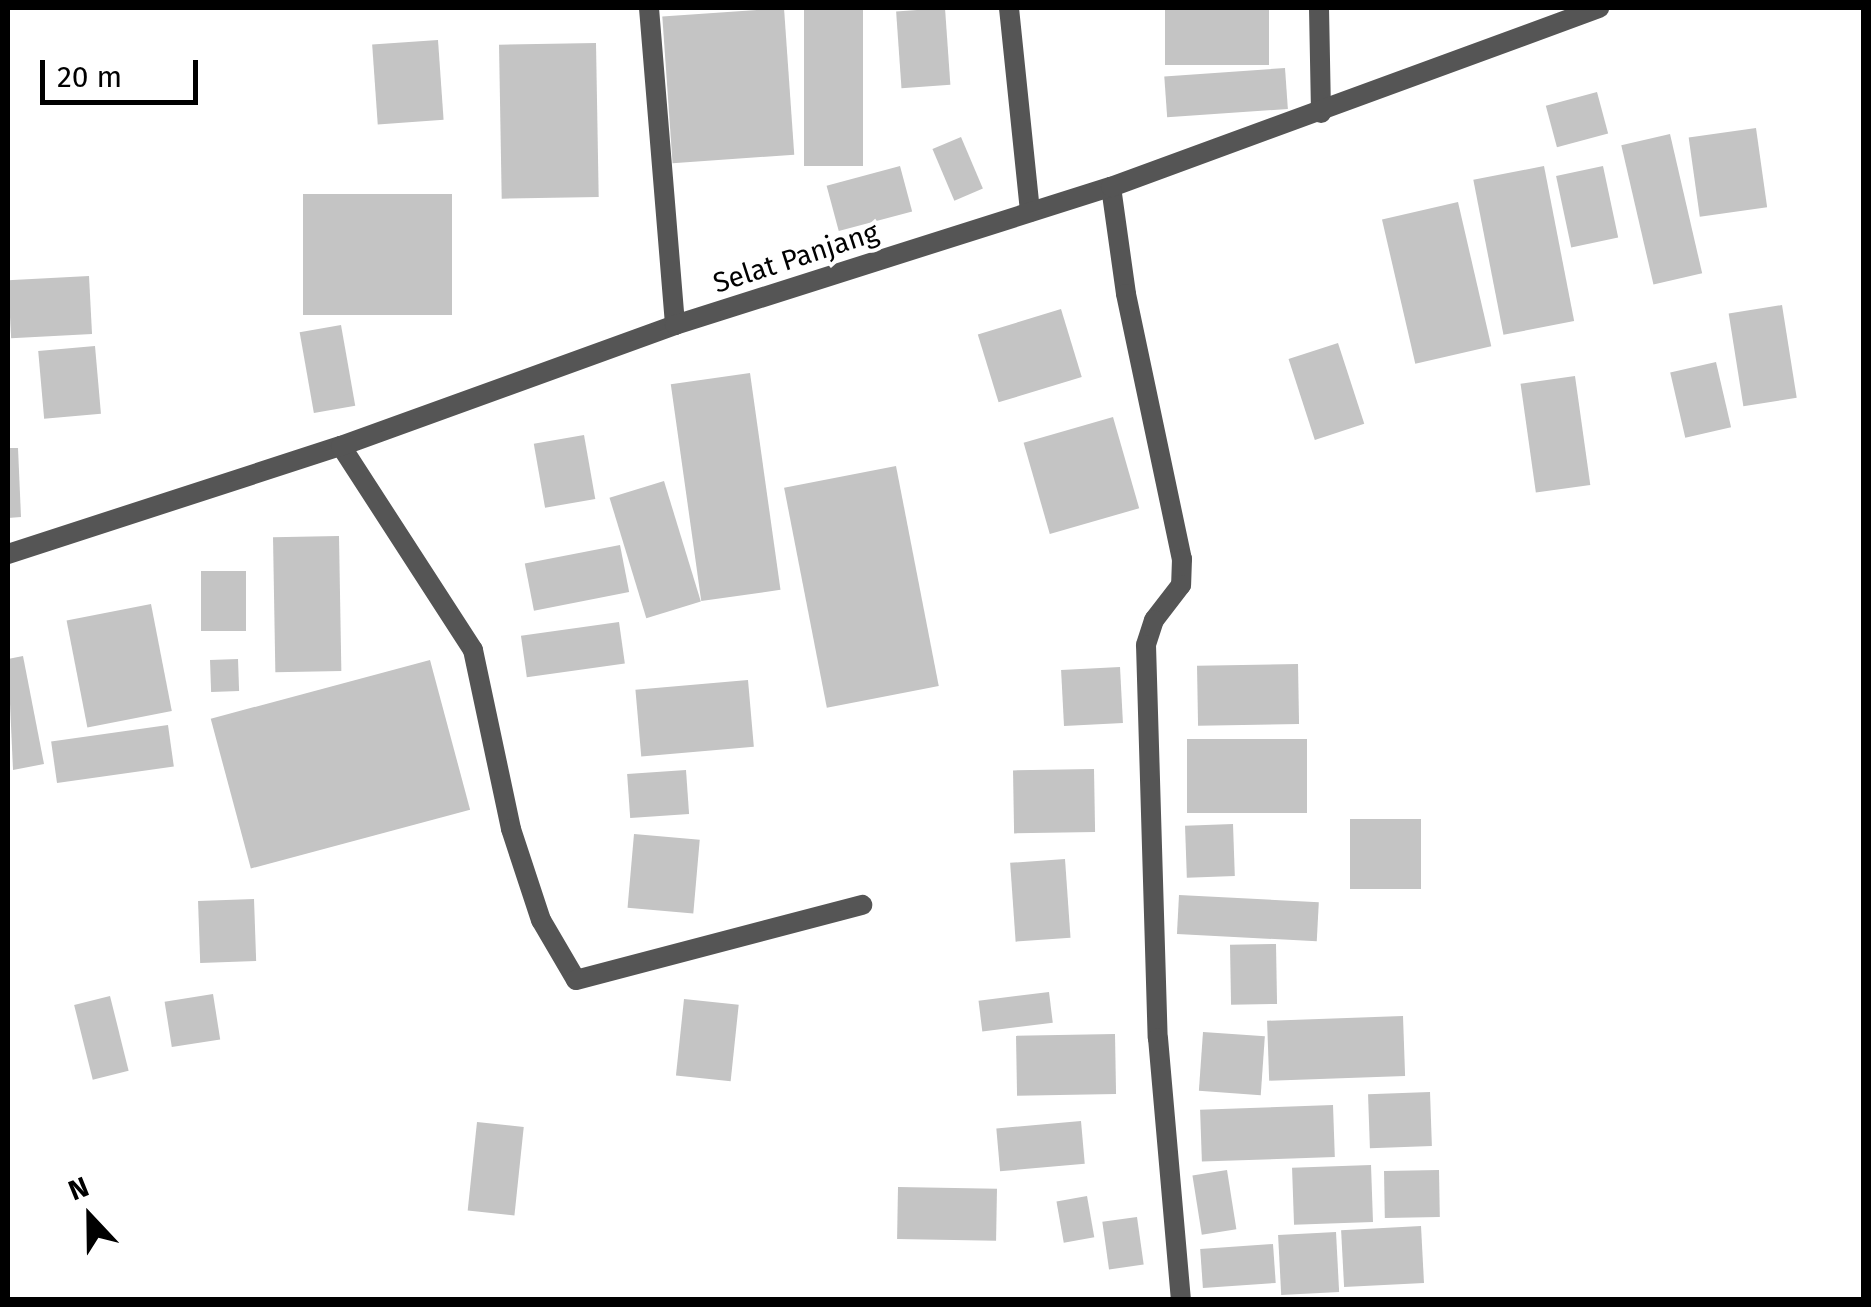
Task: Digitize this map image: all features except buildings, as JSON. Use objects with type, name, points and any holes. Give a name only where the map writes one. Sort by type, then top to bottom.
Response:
[{"type":"street","points":[[649,8],[675,325]]},
{"type":"street","points":[[1009,8],[1030,212]]},
{"type":"street","points":[[1319,8],[1321,113]]},
{"type":"street","name":"Selat Panjang","points":[[8,554],[341,446],[675,325],[1111,187],[1598,8]]},
{"type":"street","points":[[1111,187],[1126,294],[1182,559],[1182,585],[1154,620],[1146,645],[1158,1038],[1180,1300]]},
{"type":"street","points":[[341,446],[473,650],[511,829],[541,920],[576,980],[862,904]]}]
